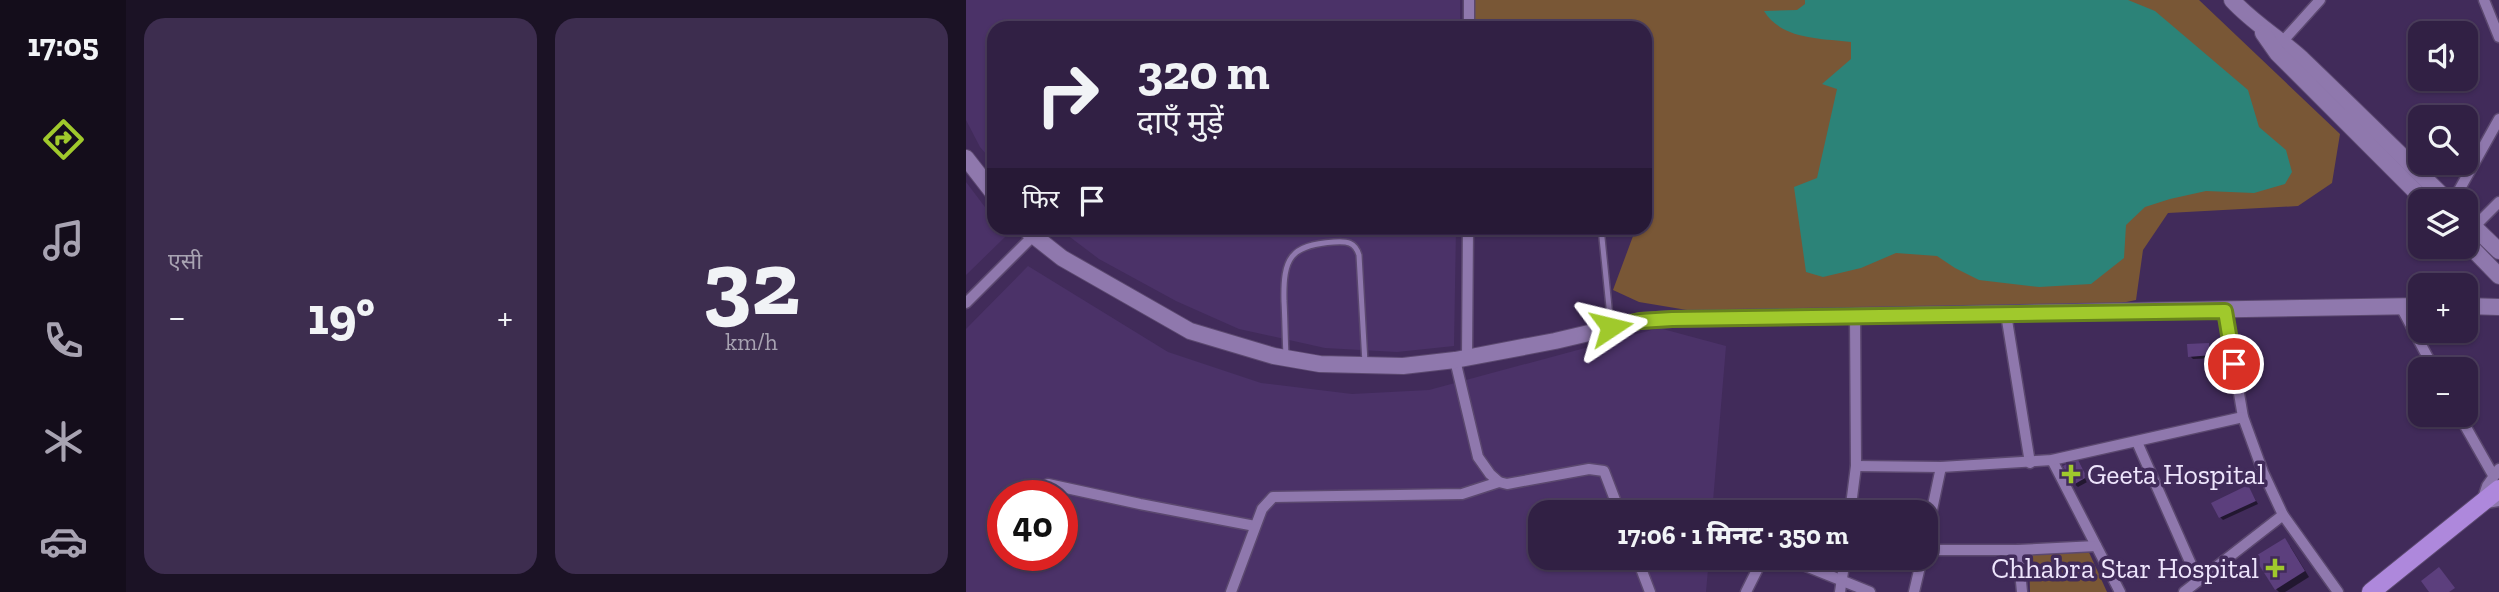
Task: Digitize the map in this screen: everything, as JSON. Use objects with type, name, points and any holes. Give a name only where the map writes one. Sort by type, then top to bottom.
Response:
[{"type":"main road","points":[[2371,592],[2490,502],[2497,478]]},
{"type":"street","points":[[1469,0],[1469,21]]},
{"type":"street","points":[[2282,41],[2320,0]]},
{"type":"street","points":[[2484,0],[2499,37]]},
{"type":"street","points":[[2239,3],[2282,59],[2413,189]]},
{"type":"street","points":[[2258,25],[2282,41],[2438,189]]},
{"type":"street","points":[[2458,189],[2499,119]]},
{"type":"street","points":[[966,158],[987,185]]},
{"type":"street","points":[[2478,219],[2499,202]]},
{"type":"street","points":[[966,303],[1026,235]]},
{"type":"street","points":[[1034,235],[1062,257],[1190,331],[1320,365],[1403,366],[1461,359],[1640,321],[1672,319],[2408,307]]},
{"type":"street","points":[[1468,235],[1461,359],[1478,457],[1499,482]]},
{"type":"street","points":[[2478,235],[2499,251]]},
{"type":"street","points":[[2478,254],[2499,276]]},
{"type":"street","points":[[2478,306],[2499,306]]},
{"type":"street","points":[[2401,307],[2428,357]]},
{"type":"street","points":[[2225,311],[2243,417],[2263,472],[2283,515],[2338,592]]},
{"type":"street","points":[[2006,314],[2030,463]]},
{"type":"street","points":[[1852,500],[1856,467],[1855,316]]},
{"type":"street","points":[[1856,467],[2030,463],[2243,417]]},
{"type":"street","points":[[2466,427],[2497,478]]},
{"type":"street","points":[[2137,442],[2198,580]]},
{"type":"street","points":[[2052,460],[2120,592]]},
{"type":"street","points":[[1934,500],[1941,467]]},
{"type":"street","points":[[1231,592],[1265,504],[1278,496],[1462,494],[1499,482],[1514,484],[1589,469],[1604,471],[1615,500]]},
{"type":"street","points":[[1078,491],[1255,526]]},
{"type":"street","points":[[2183,592],[2283,515]]},
{"type":"street","points":[[1938,550],[2096,546]]},
{"type":"street","points":[[2018,550],[2022,592]]},
{"type":"street","points":[[1642,570],[1650,592]]},
{"type":"street","points":[[1746,592],[1757,570]]},
{"type":"street","points":[[1810,570],[1841,586],[1870,592]]},
{"type":"street","points":[[1914,592],[1919,570]]},
{"type":"lane","points":[[1602,235],[1611,327]]},
{"type":"lane","points":[[1286,358],[1283,278],[1287,263],[1305,246],[1346,241],[1354,245],[1359,255],[1365,365]]},
{"type":"shaded area","points":[[966,0],[1460,0],[1460,21],[987,21],[987,155],[966,120]]},
{"type":"shaded area","points":[[1475,0],[2199,0],[2340,134],[2332,183],[2298,206],[2168,213],[2143,250],[2136,300],[2102,307],[1699,312],[1639,302],[1613,290],[1633,235],[1652,235],[1652,21],[1475,21]]},
{"type":"shaded area","points":[[1805,0],[2128,0],[2155,11],[2248,90],[2259,127],[2286,150],[2292,172],[2285,184],[2254,193],[2206,191],[2145,207],[2126,225],[2124,258],[2091,284],[2039,287],[1979,280],[1937,256],[1896,253],[1861,268],[1823,277],[1806,272],[1794,187],[1817,178],[1837,89],[1822,84],[1851,59],[1851,42],[1791,32],[1781,28],[1764,11],[1797,10],[1805,4]]},
{"type":"shaded area","points":[[966,182],[987,210],[987,235],[1006,236],[966,275]]},
{"type":"shaded area","points":[[1067,235],[1456,235],[1454,346],[1397,352],[1325,348],[1239,329],[1176,301],[1099,259]]},
{"type":"shaded area","points":[[1028,266],[1168,352],[1261,383],[1352,394],[1429,390],[1659,328],[1726,346],[1713,500],[1528,500],[1528,570],[1708,570],[1706,592],[966,592],[966,329]]},
{"type":"shaded area","points":[[2087,548],[2107,592],[2030,592],[2029,554]]},
{"type":"building","points":[[2209,343],[2209,350],[2213,349],[2213,355],[2188,357],[2187,344]]},
{"type":"building","points":[[2077,458],[2087,477],[2073,485],[2063,466]]},
{"type":"building","points":[[2248,485],[2256,501],[2219,518],[2211,503]]},
{"type":"building","points":[[2285,538],[2305,571],[2275,590],[2254,557]]},
{"type":"building","points":[[2439,567],[2455,588],[2449,592],[2429,592],[2421,581]]},
{"type":"place","name":"Geeta Hospital","points":[[2071,474]]},
{"type":"place","name":"Chhabra Star Hospital","points":[[2275,568]]},
{"type":"route","points":[[1611,327],[1640,321],[1672,319],[2225,311],[2234,364]]}]
